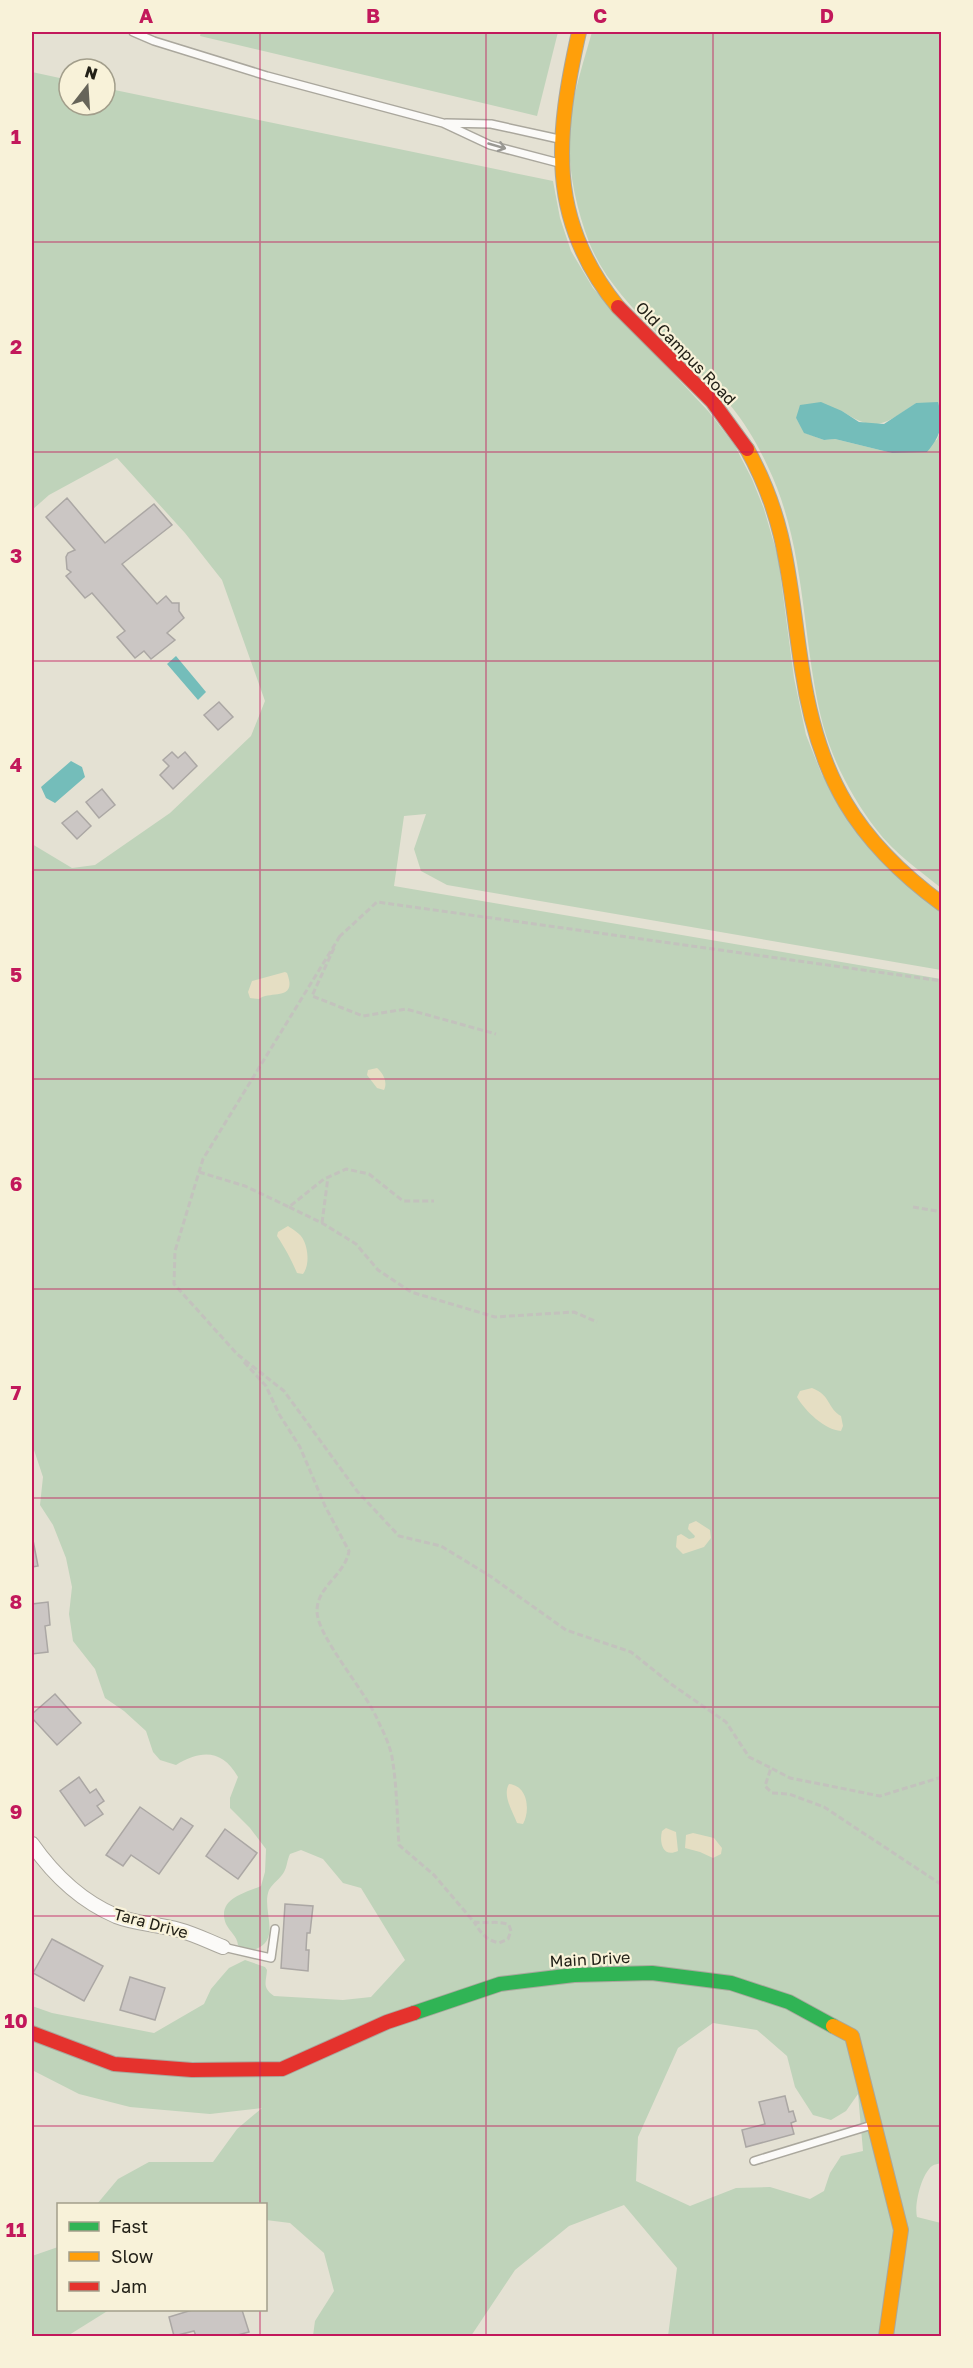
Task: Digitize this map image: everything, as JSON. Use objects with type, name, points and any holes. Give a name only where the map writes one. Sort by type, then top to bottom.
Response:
[{"type":"street","name":"Old Campus Road","points":[[579,32],[563,109],[559,163],[570,216],[580,246],[601,285],[632,323],[721,411],[742,441],[763,479],[775,508],[786,556],[802,672],[815,733],[833,779],[869,839],[897,868],[942,903]]},
{"type":"street","name":"Tara Drive","points":[[32,1844],[61,1879],[75,1892],[101,1909],[127,1920],[182,1930],[223,1947]]},
{"type":"street","name":"Main Drive","points":[[32,2033],[114,2064],[192,2070],[282,2069],[387,2022],[500,1984],[574,1975],[652,1973],[731,1983],[789,2002],[852,2036],[901,2230],[886,2337]]},
{"type":"lane","points":[[133,32],[154,41],[267,76],[443,123],[490,145],[559,163]]},
{"type":"lane","points":[[443,123],[491,124],[561,140]]},
{"type":"lane","points":[[223,1947],[271,1958],[275,1929]]},
{"type":"lane","points":[[754,2161],[874,2124]]},
{"type":"path","points":[[474,1922],[488,1924],[503,1922],[509,1925],[511,1931],[508,1939],[499,1943],[490,1941],[482,1935],[474,1922],[434,1875],[399,1845],[392,1756],[379,1720],[360,1686],[321,1630],[317,1614],[318,1601],[325,1587],[337,1576],[348,1558],[349,1551],[325,1506],[300,1447],[279,1414],[266,1386],[174,1284],[175,1251],[203,1159],[340,936],[377,902],[942,981]]},
{"type":"path","points":[[340,936],[312,996],[363,1016],[406,1009],[496,1034]]},
{"type":"path","points":[[289,1207],[328,1177],[346,1169],[369,1174],[403,1201],[434,1201]]},
{"type":"path","points":[[199,1172],[245,1186],[322,1223],[356,1244],[378,1270],[411,1292],[495,1317],[574,1311],[597,1322]]},
{"type":"path","points":[[322,1223],[328,1177]]},
{"type":"path","points":[[913,1207],[942,1212]]},
{"type":"path","points":[[238,1356],[284,1391],[357,1491],[399,1536],[441,1546],[490,1576],[566,1630],[631,1652],[671,1684],[726,1722],[749,1757],[790,1778],[880,1796],[942,1777]]},
{"type":"path","points":[[771,1768],[765,1786],[772,1793],[789,1794],[824,1807],[942,1885]]},
{"type":"green space","points":[[201,32],[558,32],[537,116],[200,36]]},
{"type":"green space","points":[[592,32],[941,32],[941,413],[916,403],[880,424],[864,422],[842,411],[796,418],[805,433],[824,440],[835,439],[892,453],[937,440],[941,429],[941,888],[883,838],[859,805],[832,753],[816,693],[797,562],[790,530],[781,498],[760,451],[730,405],[652,328],[615,287],[600,265],[589,242],[574,189],[569,134],[574,98]]},
{"type":"green space","points":[[32,72],[57,77],[57,117],[117,117],[117,90],[553,181],[560,218],[571,251],[593,288],[709,412],[735,446],[752,479],[764,509],[778,557],[794,678],[806,735],[822,775],[941,912],[941,970],[447,885],[421,871],[414,849],[426,814],[404,816],[394,886],[941,979],[942,2163],[935,2164],[928,2170],[919,2190],[916,2212],[917,2217],[941,2223],[941,2336],[668,2336],[677,2268],[624,2205],[569,2226],[515,2270],[471,2336],[313,2336],[315,2321],[334,2291],[324,2253],[290,2223],[267,2220],[267,2203],[98,2203],[118,2179],[149,2162],[213,2162],[237,2129],[262,2108],[210,2114],[130,2107],[79,2094],[32,2070],[32,2006],[52,2013],[154,2033],[204,2004],[211,1989],[229,1968],[245,1960],[265,1967],[267,1970],[266,1988],[274,1996],[343,2000],[371,1997],[405,1960],[361,1888],[343,1883],[323,1859],[301,1850],[290,1854],[284,1872],[269,1890],[267,1898],[268,1938],[264,1944],[254,1950],[238,1945],[226,1924],[225,1908],[234,1898],[261,1886],[265,1872],[266,1849],[250,1828],[230,1808],[230,1798],[238,1777],[225,1761],[210,1755],[194,1757],[176,1765],[160,1760],[153,1752],[146,1731],[105,1698],[95,1669],[73,1641],[69,1614],[72,1587],[66,1558],[53,1525],[40,1505],[43,1477],[32,1444],[32,844],[72,868],[95,865],[170,813],[251,736],[265,701],[222,580],[185,533],[117,458],[49,495],[32,510]],"holes":[[[713,2023],[757,2030],[787,2056],[795,2087],[813,2115],[831,2120],[846,2111],[858,2094],[863,2151],[841,2156],[830,2173],[824,2191],[810,2199],[770,2187],[736,2188],[690,2206],[636,2181],[638,2137],[678,2048]]]},
{"type":"green space","points":[[57,2247],[57,2311],[107,2311],[69,2335],[32,2336],[32,2256]]},
{"type":"sand","points":[[285,972],[289,982],[286,992],[259,999],[250,998],[248,992],[252,981]]},
{"type":"sand","points":[[377,1068],[384,1078],[384,1090],[377,1088],[367,1075],[368,1070]]},
{"type":"sand","points":[[288,1226],[300,1235],[306,1247],[308,1256],[303,1274],[297,1273],[277,1236],[278,1232]]},
{"type":"sand","points":[[812,1388],[823,1394],[841,1416],[843,1426],[841,1431],[828,1427],[810,1414],[797,1397],[800,1391]]},
{"type":"sand","points":[[696,1521],[710,1530],[711,1538],[704,1547],[683,1554],[676,1547],[677,1536],[681,1534],[689,1539],[694,1538],[695,1536],[688,1529],[689,1524]]},
{"type":"sand","points":[[509,1784],[521,1789],[524,1794],[527,1813],[523,1824],[517,1823],[509,1804],[507,1789]]},
{"type":"sand","points":[[666,1828],[676,1832],[678,1851],[673,1853],[663,1848],[661,1836],[662,1831]]},
{"type":"sand","points":[[693,1833],[714,1838],[722,1848],[721,1854],[713,1858],[685,1848],[686,1835]]},
{"type":"water","points":[[821,402],[842,411],[859,422],[884,424],[916,403],[938,402],[941,417],[940,429],[927,452],[892,453],[835,439],[824,440],[804,433],[796,418],[800,405]]},
{"type":"water","points":[[176,656],[206,692],[198,700],[167,664]]},
{"type":"water","points":[[71,761],[82,767],[85,777],[55,803],[46,798],[41,787]]},
{"type":"building","points":[[67,498],[105,543],[154,504],[172,525],[122,564],[157,604],[166,596],[172,603],[179,603],[179,611],[184,618],[167,633],[175,640],[151,659],[144,651],[135,658],[117,637],[125,631],[92,593],[85,598],[66,576],[71,572],[67,569],[66,557],[68,553],[75,550],[46,517]]},
{"type":"building","points":[[219,702],[233,717],[218,730],[204,715]]},
{"type":"building","points":[[172,752],[178,758],[185,752],[197,766],[173,789],[160,775],[169,766],[163,760]]},
{"type":"building","points":[[102,789],[115,805],[99,818],[86,802]]},
{"type":"building","points":[[77,811],[91,826],[77,839],[62,823]]},
{"type":"building","points":[[32,1535],[38,1566],[32,1567]]},
{"type":"building","points":[[48,1602],[50,1625],[45,1626],[48,1652],[32,1654],[32,1604]]},
{"type":"building","points":[[55,1694],[81,1723],[57,1745],[32,1718],[32,1714]]},
{"type":"building","points":[[79,1777],[90,1793],[96,1789],[104,1801],[97,1806],[103,1814],[85,1826],[60,1791]]},
{"type":"building","points":[[140,1807],[173,1830],[181,1818],[193,1826],[159,1874],[131,1855],[123,1866],[106,1855]]},
{"type":"building","points":[[225,1829],[257,1853],[238,1879],[206,1856]]},
{"type":"building","points":[[285,1904],[313,1906],[310,1933],[307,1933],[308,1971],[281,1968]]},
{"type":"building","points":[[52,1939],[103,1966],[84,2001],[33,1973]]},
{"type":"building","points":[[130,1977],[165,1988],[155,2020],[120,2010]]},
{"type":"building","points":[[785,2096],[789,2112],[793,2111],[796,2121],[791,2123],[794,2134],[746,2147],[742,2130],[765,2124],[759,2102]]},
{"type":"building","points":[[189,2311],[242,2311],[249,2332],[234,2336],[196,2336],[194,2331],[174,2336],[169,2317]]},
{"type":"traffic: fast","points":[[414,2013],[500,1984],[574,1975],[652,1973],[731,1983],[789,2002],[833,2026]]},
{"type":"traffic: slow","points":[[579,32],[565,106],[562,141],[563,175],[568,208],[578,241],[595,274],[618,307]]},
{"type":"traffic: slow","points":[[747,449],[761,477],[779,530],[790,583],[809,707],[818,742],[830,774],[845,803],[864,830],[912,880],[942,904]]},
{"type":"traffic: slow","points":[[833,2026],[852,2036],[901,2230],[886,2336]]},
{"type":"traffic: jam","points":[[618,307],[712,401],[747,449]]},
{"type":"traffic: jam","points":[[32,2033],[114,2064],[192,2070],[282,2069],[387,2022],[414,2013]]}]
